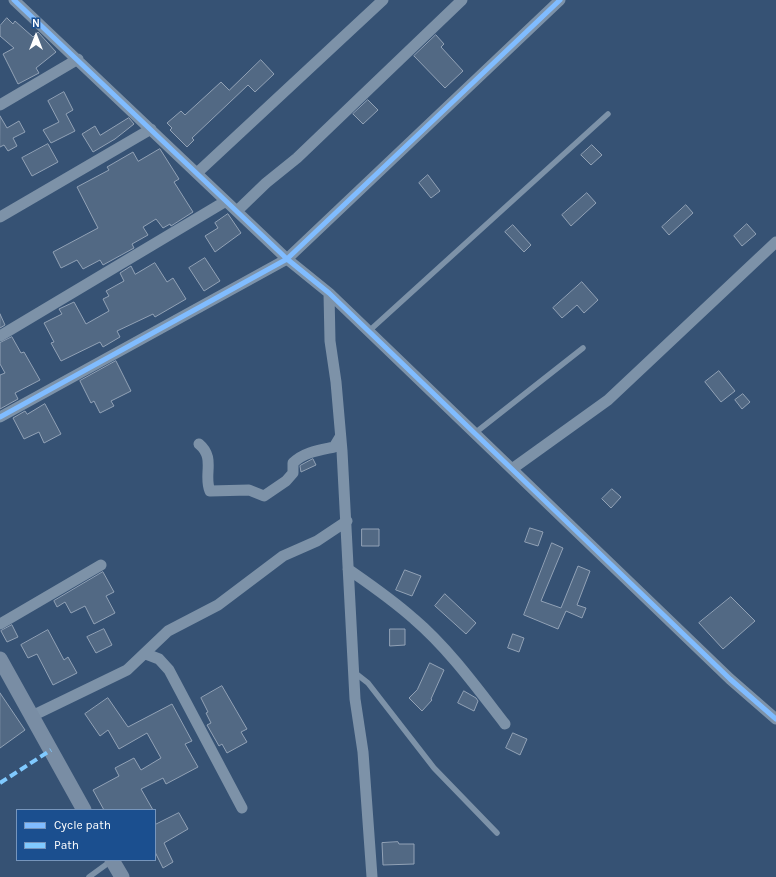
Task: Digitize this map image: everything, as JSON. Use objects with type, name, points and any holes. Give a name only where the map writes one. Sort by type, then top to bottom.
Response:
[{"type":"main road","points":[[0,659],[83,809]]},
{"type":"main road","points":[[113,861],[122,877]]},
{"type":"street","points":[[14,0],[152,128],[226,202],[287,259],[329,293],[730,679],[776,719]]},
{"type":"street","points":[[198,173],[383,0]]},
{"type":"street","points":[[237,211],[266,183],[302,154],[462,0]]},
{"type":"street","points":[[0,417],[287,259],[560,0]]},
{"type":"street","points":[[0,105],[78,60]]},
{"type":"street","points":[[0,217],[152,128]]},
{"type":"street","points":[[0,336],[226,202]]},
{"type":"street","points":[[512,469],[608,400],[776,242]]},
{"type":"street","points":[[329,293],[330,341],[336,382],[346,521],[355,699],[366,792],[372,877]]},
{"type":"street","points":[[199,444],[204,448],[208,456],[208,486],[210,491],[249,490],[264,496],[286,481],[293,473],[293,463],[296,460],[310,452],[334,447],[340,437]]},
{"type":"street","points":[[32,716],[127,670],[168,632],[218,605],[283,556],[317,541],[346,521]]},
{"type":"street","points":[[0,624],[101,565]]},
{"type":"street","points":[[348,569],[382,592],[415,620],[463,670],[505,724]]},
{"type":"street","points":[[146,654],[159,658],[169,670],[242,808]]},
{"type":"lane","points":[[369,331],[608,114]]},
{"type":"lane","points":[[475,433],[583,348]]},
{"type":"lane","points":[[354,672],[368,683],[434,768],[497,833]]},
{"type":"lane","points":[[89,877],[111,861]]},
{"type":"building","points":[[7,18],[13,24],[15,21],[33,37],[38,32],[56,52],[36,68],[39,73],[18,84],[3,54],[14,48],[0,36],[0,26]]},
{"type":"building","points":[[436,35],[444,44],[441,47],[463,71],[445,88],[414,56]]},
{"type":"building","points":[[261,60],[274,74],[255,92],[248,85],[192,138],[194,140],[187,147],[170,130],[172,128],[167,123],[181,111],[185,115],[221,82],[229,90]]},
{"type":"building","points":[[64,92],[73,110],[66,114],[75,131],[51,143],[43,130],[59,122],[48,101]]},
{"type":"building","points":[[368,100],[378,110],[363,124],[353,114]]},
{"type":"building","points":[[0,116],[7,128],[19,121],[25,132],[13,138],[17,146],[8,151],[4,145],[0,147]]},
{"type":"building","points":[[129,118],[134,124],[115,139],[93,152],[82,134],[95,126],[100,135]]},
{"type":"building","points":[[48,144],[58,162],[32,176],[22,158]]},
{"type":"building","points":[[592,145],[602,155],[591,165],[581,155]]},
{"type":"building","points":[[160,149],[179,179],[174,182],[193,212],[171,226],[170,224],[163,228],[156,219],[143,227],[148,235],[132,244],[134,248],[103,265],[100,260],[83,269],[77,260],[61,268],[53,252],[98,228],[77,187],[109,170],[107,167],[133,152],[138,161]]},
{"type":"building","points":[[428,175],[440,191],[431,198],[419,183]]},
{"type":"building","points":[[587,193],[596,203],[571,226],[562,215]]},
{"type":"building","points":[[686,205],[693,213],[669,235],[662,227]]},
{"type":"building","points":[[228,214],[241,233],[215,252],[205,236],[218,228],[215,223]]},
{"type":"building","points":[[747,224],[756,234],[742,246],[734,236]]},
{"type":"building","points":[[513,225],[531,245],[524,252],[505,232]]},
{"type":"building","points":[[205,258],[220,281],[204,291],[189,268]]},
{"type":"building","points":[[155,263],[167,282],[173,278],[186,299],[155,317],[153,314],[117,331],[120,337],[103,347],[100,342],[61,361],[51,343],[54,342],[44,323],[62,314],[59,309],[74,302],[86,324],[109,311],[103,299],[109,296],[106,291],[124,281],[120,273],[131,266],[135,274]]},
{"type":"building","points":[[582,282],[598,300],[584,313],[577,305],[562,318],[553,308]]},
{"type":"building","points":[[0,314],[5,325],[0,328]]},
{"type":"building","points":[[12,337],[21,353],[24,352],[40,380],[15,393],[18,399],[0,409],[0,375],[5,373],[0,364],[0,343]]},
{"type":"building","points":[[116,361],[131,391],[111,401],[114,406],[100,413],[94,401],[91,403],[80,381]]},
{"type":"building","points":[[719,371],[735,391],[721,402],[705,382]]},
{"type":"building","points":[[743,394],[750,402],[742,409],[735,400]]},
{"type":"building","points":[[45,404],[61,434],[44,443],[39,432],[24,439],[13,418],[25,411],[27,414]]},
{"type":"building","points":[[313,459],[316,465],[301,472],[300,466]]},
{"type":"building","points":[[612,489],[621,497],[611,508],[602,499]]},
{"type":"building","points":[[530,528],[543,532],[538,546],[525,542]]},
{"type":"building","points":[[362,529],[379,529],[379,546],[362,546]]},
{"type":"building","points":[[552,543],[563,548],[541,601],[561,608],[578,566],[590,571],[577,605],[586,608],[582,618],[566,611],[558,629],[524,615]]},
{"type":"building","points":[[405,570],[421,576],[412,596],[396,590]]},
{"type":"building","points":[[103,572],[114,592],[106,596],[115,613],[94,624],[85,606],[71,613],[65,602],[57,607],[54,601]]},
{"type":"building","points":[[445,594],[476,623],[466,634],[435,606]]},
{"type":"building","points":[[731,597],[755,621],[723,649],[699,623]]},
{"type":"building","points":[[12,625],[18,637],[7,642],[1,631]]},
{"type":"building","points":[[104,629],[112,645],[96,653],[87,637]]},
{"type":"building","points":[[390,629],[405,629],[405,645],[390,646]]},
{"type":"building","points":[[48,630],[64,660],[68,657],[77,673],[53,685],[37,654],[28,658],[21,645]]},
{"type":"building","points":[[513,634],[524,638],[519,652],[508,648]]},
{"type":"building","points":[[430,663],[444,670],[431,699],[432,700],[422,711],[409,698],[417,690]]},
{"type":"building","points":[[222,686],[247,729],[241,732],[247,742],[227,753],[222,744],[219,746],[207,725],[211,723],[206,713],[208,712],[201,698]]},
{"type":"building","points":[[464,691],[476,698],[478,701],[474,711],[458,703]]},
{"type":"building","points":[[0,693],[25,730],[0,748]]},
{"type":"building","points":[[108,698],[128,727],[172,704],[192,741],[185,744],[198,767],[166,784],[163,778],[141,789],[152,809],[103,809],[93,790],[119,776],[115,768],[134,758],[141,770],[161,758],[147,733],[119,749],[108,730],[100,736],[85,714]]},
{"type":"building","points":[[513,733],[527,739],[520,755],[506,748]]},
{"type":"building","points":[[179,813],[188,829],[164,843],[173,862],[163,868],[156,854],[156,824]]},
{"type":"building","points":[[398,842],[399,844],[414,844],[414,864],[383,865],[382,843]]},
{"type":"marked path","points":[[0,783],[51,750]]},
{"type":"cycle path","points":[[14,0],[287,259],[329,293],[730,679],[776,719]]},
{"type":"cycle path","points":[[0,417],[287,259],[560,0]]}]
